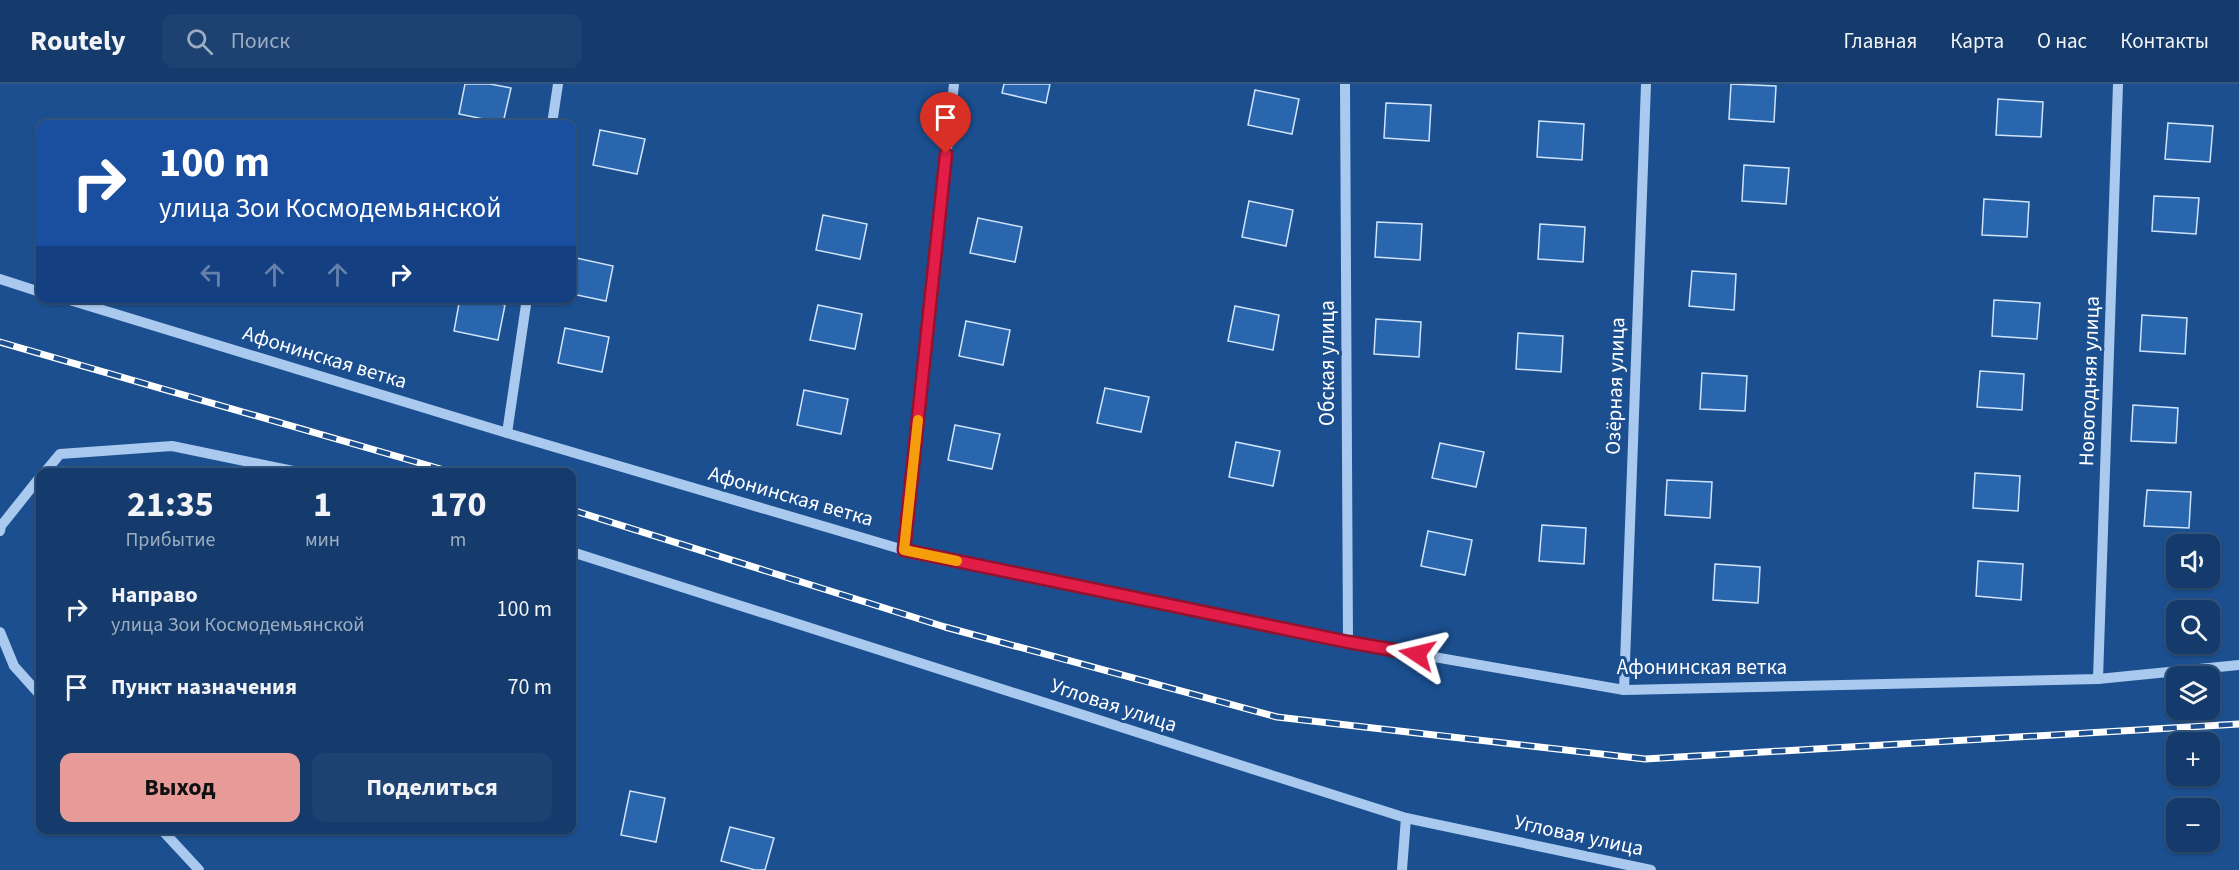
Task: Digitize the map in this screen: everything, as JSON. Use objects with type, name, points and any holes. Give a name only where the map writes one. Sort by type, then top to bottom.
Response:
[{"type":"street","points":[[553,120],[558,84]]},
{"type":"street","points":[[904,550],[954,84]]},
{"type":"street","name":"Обская улица","points":[[1344,84],[1348,642]]},
{"type":"street","name":"Озёрная улица","points":[[1624,690],[1646,84]]},
{"type":"street","name":"Новогодняя улица","points":[[2098,679],[2118,84]]},
{"type":"street","points":[[0,279],[36,291]]},
{"type":"street","name":"Афонинская ветка","points":[[79,303],[507,433],[904,550],[1348,642],[1624,690],[2098,679],[2239,666]]},
{"type":"street","points":[[507,433],[526,303]]},
{"type":"street","points":[[48,468],[60,454],[172,446],[279,468]]},
{"type":"street","points":[[0,531],[1,526],[36,482]]},
{"type":"street","name":"Угловая улица","points":[[576,553],[1406,818],[1651,870]]},
{"type":"street","points":[[0,632],[14,666],[36,691]]},
{"type":"street","points":[[1402,870],[1406,818]]},
{"type":"street","points":[[166,834],[199,870]]},
{"type":"building","points":[[465,84],[490,84],[511,88],[504,120],[488,120],[459,114]]},
{"type":"building","points":[[1004,84],[1050,84],[1046,103],[1002,93]]},
{"type":"building","points":[[1731,84],[1776,86],[1774,122],[1729,119]]},
{"type":"building","points":[[1255,90],[1299,99],[1292,134],[1248,125]]},
{"type":"building","points":[[1998,99],[2043,102],[2041,137],[1996,135]]},
{"type":"building","points":[[1386,103],[1431,105],[1429,141],[1384,138]]},
{"type":"building","points":[[1539,121],[1584,124],[1582,160],[1537,157]]},
{"type":"building","points":[[2168,123],[2213,126],[2210,162],[2165,159]]},
{"type":"building","points":[[600,130],[645,139],[637,174],[593,165]]},
{"type":"building","points":[[1744,165],[1789,168],[1786,204],[1742,201]]},
{"type":"building","points":[[2154,196],[2199,198],[2196,234],[2152,231]]},
{"type":"building","points":[[1984,199],[2029,202],[2027,237],[1982,235]]},
{"type":"building","points":[[1249,201],[1293,210],[1286,246],[1242,237]]},
{"type":"building","points":[[823,215],[867,224],[860,259],[816,250]]},
{"type":"building","points":[[978,218],[1022,227],[1015,262],[970,253]]},
{"type":"building","points":[[1377,222],[1422,224],[1420,260],[1375,257]]},
{"type":"building","points":[[1540,224],[1585,227],[1583,262],[1538,259]]},
{"type":"building","points":[[576,258],[613,266],[606,301],[576,295]]},
{"type":"building","points":[[1692,271],[1736,274],[1734,310],[1689,306]]},
{"type":"building","points":[[1994,300],[2040,303],[2037,339],[1992,336]]},
{"type":"building","points":[[459,303],[505,305],[498,340],[454,331]]},
{"type":"building","points":[[818,305],[862,314],[855,349],[810,340]]},
{"type":"building","points":[[1235,306],[1279,315],[1273,350],[1228,341]]},
{"type":"building","points":[[2142,315],[2187,318],[2185,354],[2140,351]]},
{"type":"building","points":[[1376,319],[1421,322],[1419,357],[1374,354]]},
{"type":"building","points":[[966,321],[1010,330],[1003,365],[959,356]]},
{"type":"building","points":[[565,328],[609,337],[602,372],[558,363]]},
{"type":"building","points":[[1518,333],[1563,336],[1561,372],[1516,369]]},
{"type":"building","points":[[1980,371],[2024,374],[2022,410],[1977,407]]},
{"type":"building","points":[[1702,373],[1747,376],[1745,411],[1700,409]]},
{"type":"building","points":[[1105,388],[1149,397],[1141,432],[1097,423]]},
{"type":"building","points":[[804,390],[848,399],[841,434],[797,425]]},
{"type":"building","points":[[2133,405],[2178,408],[2176,443],[2131,441]]},
{"type":"building","points":[[955,425],[1000,434],[992,469],[948,460]]},
{"type":"building","points":[[1236,442],[1280,451],[1273,486],[1229,477]]},
{"type":"building","points":[[1440,443],[1484,452],[1476,487],[1432,478]]},
{"type":"building","points":[[1975,473],[2020,476],[2018,511],[1973,508]]},
{"type":"building","points":[[1667,480],[1712,482],[1710,518],[1665,515]]},
{"type":"building","points":[[2147,490],[2191,492],[2189,528],[2144,526]]},
{"type":"building","points":[[1542,525],[1586,528],[1584,564],[1539,561]]},
{"type":"building","points":[[1428,531],[1472,540],[1465,575],[1421,566]]},
{"type":"building","points":[[1978,561],[2023,564],[2021,600],[1976,596]]},
{"type":"building","points":[[1715,564],[1760,567],[1758,603],[1713,600]]},
{"type":"building","points":[[630,791],[665,798],[656,842],[621,835]]},
{"type":"building","points":[[730,827],[774,838],[765,870],[755,870],[721,861]]},
{"type":"railway","points":[[0,342],[437,468]]},
{"type":"railway","points":[[576,511],[945,627],[1277,717],[1645,759],[2239,724]]},
{"type":"slow traffic","points":[[918,420],[904,550],[957,561]]},
{"type":"route","points":[[946,154],[904,550],[1348,642],[1417,654]]}]
